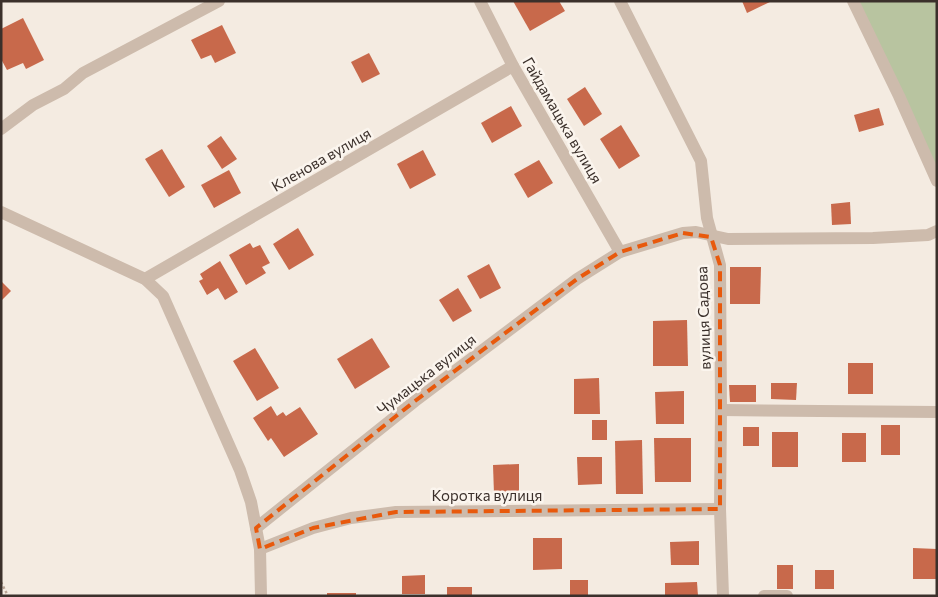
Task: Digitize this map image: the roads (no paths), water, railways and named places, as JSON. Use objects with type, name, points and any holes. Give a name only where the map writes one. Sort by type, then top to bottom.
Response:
[{"type":"street","points":[[1,129],[33,105],[64,89],[83,73],[219,1]]},
{"type":"street","name":"Гайдамацька вулиця","points":[[480,1],[512,66],[620,252]]},
{"type":"street","name":"вулиця Садова","points":[[620,1],[701,161],[707,218],[720,266],[722,410],[720,509],[723,596]]},
{"type":"street","points":[[853,1],[899,96],[937,181]]},
{"type":"street","name":"Кленова вулиця","points":[[145,279],[512,66]]},
{"type":"street","points":[[1,212],[145,279],[163,296],[240,470],[260,549],[261,596]]},
{"type":"street","name":"Чумацька вулиця","points":[[256,528],[477,355],[578,279],[620,252],[682,233],[696,232],[728,239],[873,238],[928,235],[937,231]]},
{"type":"street","points":[[722,410],[937,412]]},
{"type":"street","name":"Коротка вулиця","points":[[260,549],[313,528],[352,518],[396,512],[720,509]]},
{"type":"street","points":[[764,596],[787,596]]}]
